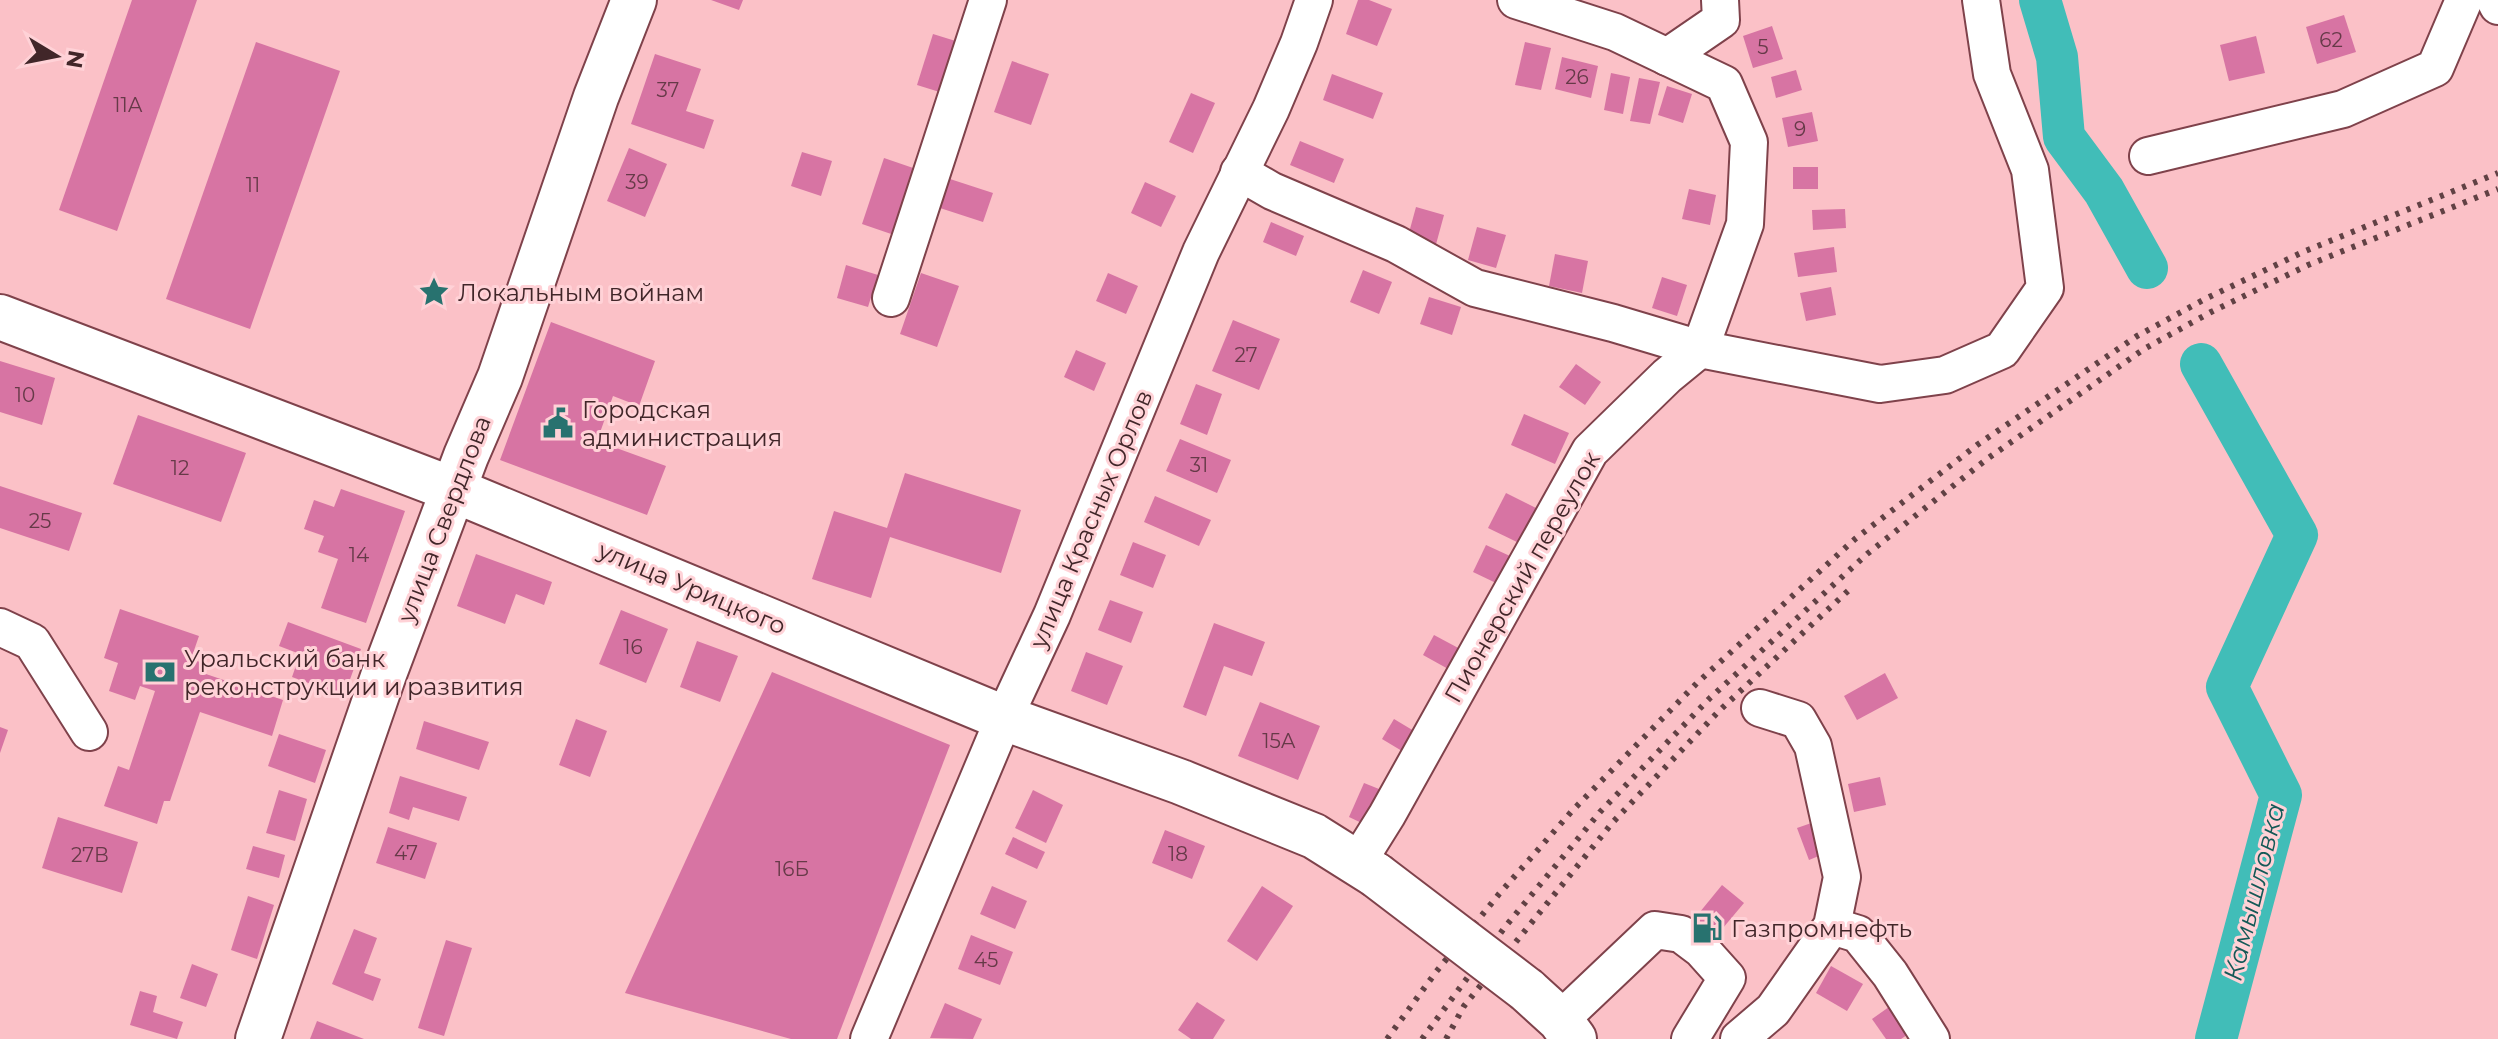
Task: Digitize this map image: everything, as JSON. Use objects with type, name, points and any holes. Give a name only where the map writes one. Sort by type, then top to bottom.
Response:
[{"type":"main road","name":"улица Свердлова","points":[[258,1039],[384,674],[500,377],[596,97],[634,0]]},
{"type":"main road","name":"улица Урицкого","points":[[0,317],[454,490],[1004,718],[1181,782],[1314,836],[1366,869],[1527,990],[1567,1029]]},
{"type":"street","points":[[891,298],[988,0]]},
{"type":"street","name":"улица Красных Орлов","points":[[869,1039],[1004,718],[1052,615],[1201,252],[1277,96],[1314,0]]},
{"type":"street","points":[[1516,0],[1615,32],[1724,84],[1749,142],[1745,224],[1700,349]]},
{"type":"street","points":[[1667,57],[1721,20],[1720,0]]},
{"type":"street","points":[[1239,172],[1272,191],[1396,244],[1475,288],[1700,349],[1880,384],[1945,375],[2002,350],[2045,288],[2030,170],[1992,74],[1981,0]]},
{"type":"street","points":[[2148,156],[2343,109],[2435,68],[2464,0]]},
{"type":"street","points":[[2495,0],[2498,6]]},
{"type":"street","name":"Пионерский переулок","points":[[1366,869],[1394,801],[1590,451],[1667,376],[1700,349]]},
{"type":"street","points":[[0,627],[32,642],[89,732]]},
{"type":"street","points":[[1739,1039],[1773,1010],[1832,926],[1842,877],[1813,746],[1798,720],[1760,708]]},
{"type":"street","points":[[1832,926],[1858,934],[1890,974],[1931,1039]]},
{"type":"street","points":[[1567,1029],[1655,930],[1681,934],[1701,949],[1727,978],[1690,1039]]},
{"type":"building","points":[[132,0],[197,0],[117,231],[59,210]]},
{"type":"building","points":[[711,0],[743,0],[739,10]]},
{"type":"building","points":[[1358,0],[1369,0],[1392,9],[1377,46],[1346,34]]},
{"type":"building","points":[[2344,15],[2356,52],[2317,64],[2306,27]]},
{"type":"building","points":[[1772,26],[1783,59],[1753,68],[1743,36]]},
{"type":"building","points":[[933,34],[962,43],[946,94],[917,85]]},
{"type":"building","points":[[2256,36],[2265,73],[2229,81],[2220,45]]},
{"type":"building","points":[[256,42],[340,71],[250,329],[166,299]]},
{"type":"building","points":[[1525,42],[1551,48],[1541,90],[1515,85]]},
{"type":"building","points":[[655,54],[701,69],[686,111],[714,120],[704,149],[631,124]]},
{"type":"building","points":[[1562,57],[1598,66],[1591,98],[1555,89]]},
{"type":"building","points":[[1012,61],[1049,74],[1031,125],[994,112]]},
{"type":"building","points":[[1796,70],[1802,90],[1776,98],[1771,77]]},
{"type":"building","points":[[1611,73],[1630,77],[1623,114],[1604,110]]},
{"type":"building","points":[[1332,74],[1383,93],[1373,119],[1323,100]]},
{"type":"building","points":[[1639,78],[1660,82],[1650,124],[1630,121]]},
{"type":"building","points":[[1667,86],[1692,94],[1683,123],[1658,115]]},
{"type":"building","points":[[1191,93],[1215,103],[1193,153],[1169,142]]},
{"type":"building","points":[[1812,112],[1818,141],[1788,147],[1782,118]]},
{"type":"building","points":[[1300,141],[1344,159],[1334,183],[1290,165]]},
{"type":"building","points":[[629,148],[667,164],[645,217],[607,201]]},
{"type":"building","points":[[802,152],[832,161],[821,196],[791,186]]},
{"type":"building","points":[[884,158],[919,170],[897,236],[862,224]]},
{"type":"building","points":[[1793,167],[1818,167],[1818,189],[1793,189]]},
{"type":"building","points":[[950,179],[993,193],[983,222],[940,208]]},
{"type":"building","points":[[1145,182],[1176,196],[1161,227],[1131,213]]},
{"type":"building","points":[[1689,189],[1716,195],[1710,225],[1682,219]]},
{"type":"building","points":[[1416,207],[1444,215],[1435,248],[1407,240]]},
{"type":"building","points":[[1845,209],[1846,228],[1813,230],[1812,210]]},
{"type":"building","points":[[1271,222],[1304,236],[1296,256],[1263,242]]},
{"type":"building","points":[[1477,227],[1506,235],[1496,268],[1468,260]]},
{"type":"building","points":[[1834,247],[1837,272],[1798,277],[1794,253]]},
{"type":"building","points":[[1555,254],[1588,261],[1582,293],[1549,286]]},
{"type":"building","points":[[846,265],[878,275],[868,307],[837,298]]},
{"type":"building","points":[[1363,270],[1392,282],[1379,314],[1350,302]]},
{"type":"building","points":[[921,273],[959,286],[937,347],[900,334]]},
{"type":"building","points":[[1108,273],[1138,286],[1126,314],[1096,301]]},
{"type":"building","points":[[1662,277],[1687,285],[1677,316],[1652,308]]},
{"type":"building","points":[[1831,287],[1836,315],[1806,321],[1800,293]]},
{"type":"building","points":[[1429,297],[1461,307],[1452,335],[1420,324]]},
{"type":"building","points":[[1233,320],[1280,339],[1259,390],[1212,371]]},
{"type":"building","name":"Городская администрация","points":[[551,322],[655,361],[639,406],[613,396],[597,441],[666,466],[647,515],[500,460]]},
{"type":"building","points":[[1076,350],[1106,363],[1094,391],[1064,377]]},
{"type":"building","points":[[0,361],[55,378],[42,425],[0,412]]},
{"type":"building","points":[[1576,364],[1601,382],[1585,405],[1559,387]]},
{"type":"building","points":[[1196,384],[1222,394],[1207,435],[1180,424]]},
{"type":"building","points":[[1524,414],[1569,433],[1555,464],[1511,445]]},
{"type":"building","points":[[138,415],[246,453],[221,522],[113,484]]},
{"type":"building","points":[[1180,439],[1231,460],[1217,493],[1166,471]]},
{"type":"building","points":[[905,473],[1021,510],[1001,573],[890,537],[871,598],[812,579],[834,511],[887,528]]},
{"type":"building","points":[[0,486],[82,513],[69,551],[0,528]]},
{"type":"building","points":[[341,489],[405,511],[366,623],[321,608],[338,559],[318,552],[324,536],[304,529],[314,500],[334,507]]},
{"type":"building","points":[[1506,493],[1536,508],[1519,543],[1488,528]]},
{"type":"building","points":[[1155,496],[1211,520],[1199,546],[1144,522]]},
{"type":"building","points":[[1133,542],[1166,555],[1153,588],[1120,575]]},
{"type":"building","points":[[1486,545],[1510,556],[1496,583],[1473,572]]},
{"type":"building","points":[[476,554],[552,582],[544,605],[516,594],[505,624],[457,606]]},
{"type":"building","points":[[1110,600],[1143,612],[1131,643],[1098,630]]},
{"type":"building","points":[[120,609],[199,636],[191,659],[206,664],[203,673],[283,700],[272,736],[200,712],[170,801],[164,801],[157,824],[104,806],[118,766],[129,770],[155,691],[140,686],[135,700],[109,691],[118,663],[104,658]]},
{"type":"building","points":[[621,610],[668,629],[646,683],[599,664]]},
{"type":"building","points":[[288,622],[361,649],[344,696],[292,677],[300,654],[279,646]]},
{"type":"building","points":[[1214,623],[1265,642],[1252,676],[1224,666],[1206,716],[1183,707]]},
{"type":"building","points":[[1434,635],[1462,650],[1450,670],[1423,655]]},
{"type":"building","points":[[697,641],[738,656],[720,702],[680,687]]},
{"type":"building","points":[[1086,652],[1123,666],[1107,705],[1071,691]]},
{"type":"building","points":[[772,672],[950,745],[837,1039],[791,1039],[625,993]]},
{"type":"building","points":[[1885,673],[1898,698],[1857,720],[1844,696]]},
{"type":"building","points":[[1260,702],[1320,726],[1298,780],[1238,756]]},
{"type":"building","points":[[576,719],[607,731],[590,777],[559,765]]},
{"type":"building","points":[[1394,719],[1419,734],[1407,754],[1382,739]]},
{"type":"building","points":[[424,721],[489,742],[479,770],[416,749]]},
{"type":"building","points":[[0,727],[8,730],[0,753]]},
{"type":"building","points":[[279,734],[326,750],[315,783],[268,766]]},
{"type":"building","points":[[400,776],[467,797],[459,821],[413,807],[409,820],[389,813]]},
{"type":"building","points":[[1880,777],[1886,805],[1854,812],[1848,784]]},
{"type":"building","points":[[1364,783],[1384,791],[1368,826],[1349,817]]},
{"type":"building","points":[[279,790],[307,799],[295,841],[266,833]]},
{"type":"building","points":[[1033,790],[1063,805],[1046,843],[1015,828]]},
{"type":"building","points":[[58,817],[138,842],[122,893],[42,868]]},
{"type":"building","points":[[1820,820],[1831,851],[1809,860],[1797,828]]},
{"type":"building","points":[[388,827],[437,843],[425,879],[376,863]]},
{"type":"building","points":[[1165,830],[1205,846],[1192,879],[1152,863]]},
{"type":"building","points":[[1013,837],[1045,852],[1037,869],[1005,854]]},
{"type":"building","points":[[253,846],[285,855],[279,878],[246,869]]},
{"type":"building","points":[[1722,885],[1744,903],[1707,947],[1686,929]]},
{"type":"building","points":[[992,886],[1027,901],[1015,929],[980,914]]},
{"type":"building","points":[[1262,886],[1293,906],[1257,961],[1227,941]]},
{"type":"building","points":[[248,896],[274,905],[257,959],[231,950]]},
{"type":"building","points":[[354,929],[377,938],[364,973],[381,979],[373,1001],[332,984]]},
{"type":"building","points":[[971,935],[1013,952],[1000,985],[958,969]]},
{"type":"building","points":[[446,940],[472,948],[444,1036],[418,1028]]},
{"type":"building","points":[[192,964],[218,974],[206,1007],[180,998]]},
{"type":"building","points":[[1831,966],[1863,984],[1847,1011],[1816,993]]},
{"type":"building","points":[[140,991],[157,996],[153,1012],[183,1022],[177,1039],[130,1025]]},
{"type":"building","points":[[1197,1002],[1225,1020],[1213,1039],[1191,1039],[1178,1030]]},
{"type":"building","points":[[1896,1002],[1916,1029],[1901,1039],[1886,1039],[1872,1019]]},
{"type":"building","points":[[945,1003],[982,1019],[973,1039],[930,1038]]},
{"type":"building","points":[[317,1021],[364,1039],[310,1039]]},
{"type":"waterway","name":"Камышловка","points":[[2040,0],[2057,57],[2064,137],[2104,191],[2147,268]]},
{"type":"waterway","name":"Камышловка","points":[[2201,364],[2297,535],[2227,687],[2281,795],[2216,1039]]},
{"type":"railway","points":[[1387,1039],[1499,894],[1572,811],[1697,683],[1855,539],[1977,445],[2137,336],[2303,252],[2498,173]]},
{"type":"railway","points":[[1422,1039],[1505,927],[1600,812],[1710,698],[1867,554],[1987,459],[2144,349],[2211,312],[2308,265],[2498,189]]},
{"type":"railway","points":[[1446,1039],[1464,1006],[1613,822],[1720,710],[1850,589]]},
{"type":"place","name":"Локальным войнам","points":[[434,292]]},
{"type":"place","name":"Городская администрация","points":[[558,423]]},
{"type":"place","name":"Уральский банк реконструкции и развития","points":[[160,672]]},
{"type":"place","name":"Газпромнефть","points":[[1707,928]]}]
